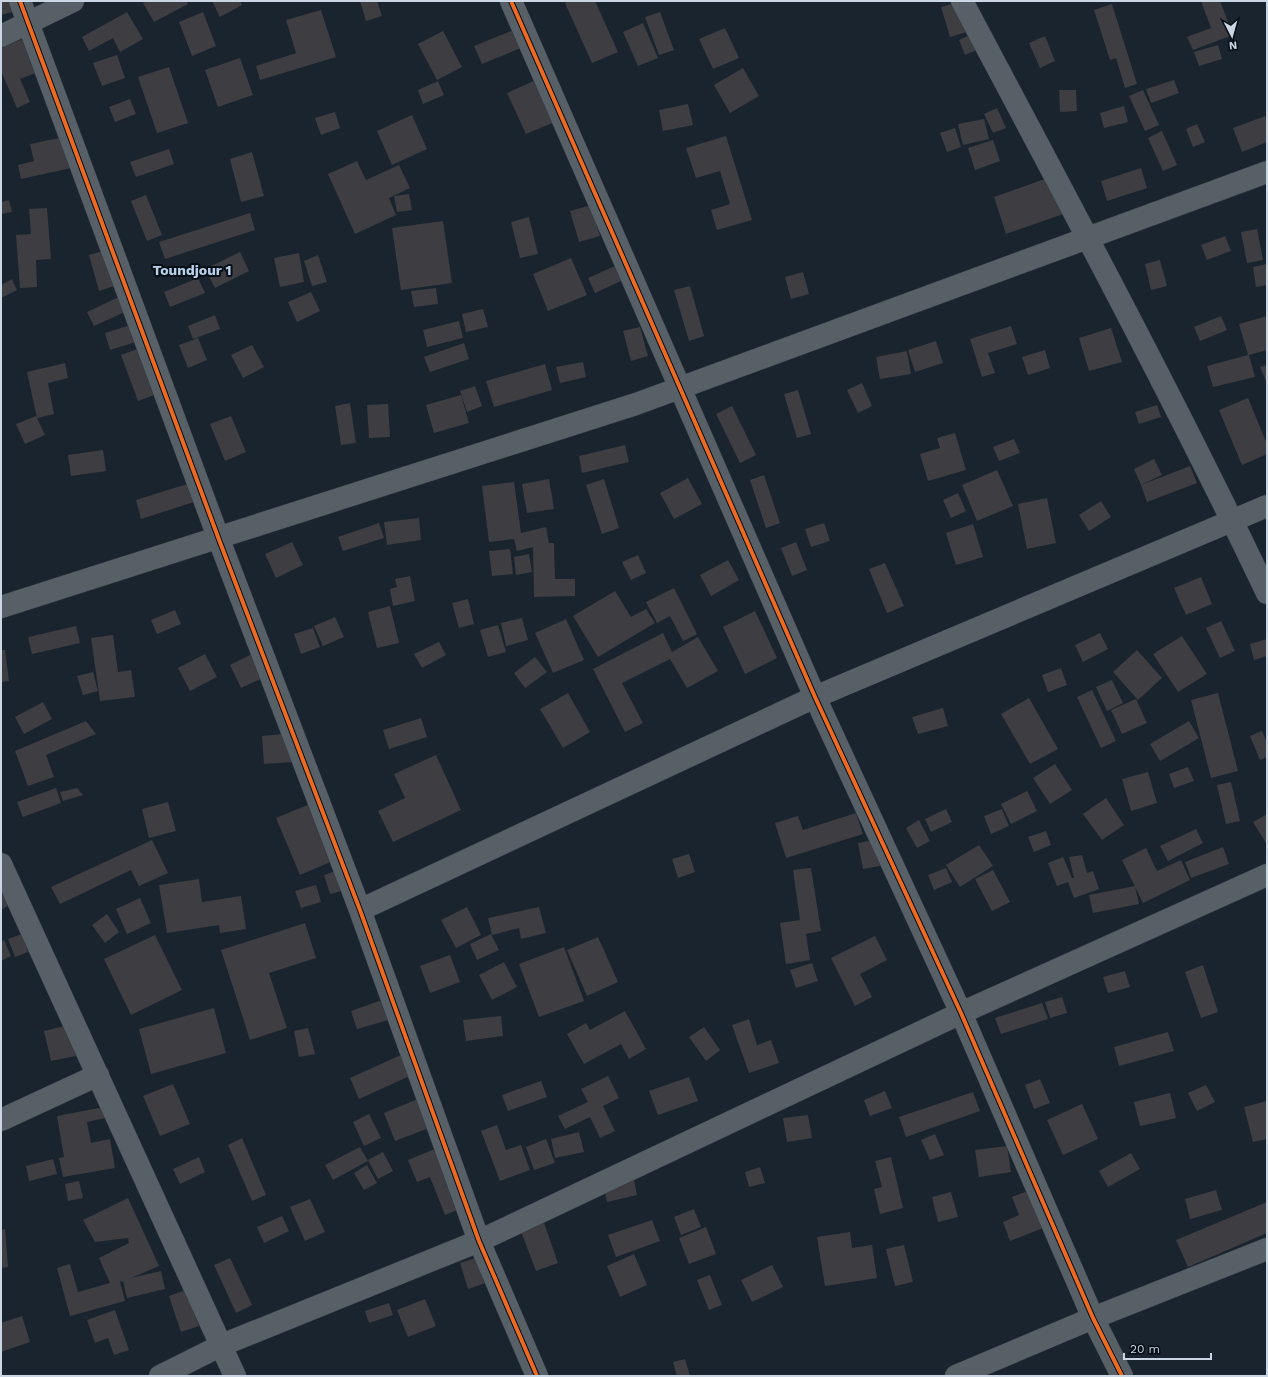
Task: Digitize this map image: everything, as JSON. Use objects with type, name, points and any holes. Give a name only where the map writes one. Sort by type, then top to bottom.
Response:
[{"type":"street","points":[[20,1],[218,537],[360,910],[479,1241],[536,1376]]},
{"type":"street","points":[[1,36],[73,1]]},
{"type":"street","points":[[511,1],[815,697],[961,1013],[1093,1318],[1122,1376]]},
{"type":"street","points":[[962,1],[1087,238],[1232,520],[1267,593]]},
{"type":"street","points":[[1,606],[629,406],[1267,172]]},
{"type":"street","points":[[360,910],[815,697],[1267,506]]},
{"type":"street","points":[[1,864],[235,1376]]},
{"type":"street","points":[[160,1376],[222,1345],[479,1241],[961,1013],[1267,875]]},
{"type":"street","points":[[1,1120],[98,1075]]},
{"type":"street","points":[[956,1376],[1093,1318],[1267,1249]]},
{"type":"building","points":[[1,1],[13,1],[16,11],[1,15]]},
{"type":"building","points":[[147,1],[186,1],[188,4],[154,22],[143,3]]},
{"type":"building","points":[[212,1],[240,1],[242,5],[220,17]]},
{"type":"building","points":[[360,1],[377,1],[382,16],[366,21]]},
{"type":"building","points":[[570,1],[595,1],[618,52],[592,63],[565,3]]},
{"type":"building","points":[[963,1],[977,29],[950,37],[941,7]]},
{"type":"building","points":[[1201,1],[1220,1],[1233,35],[1193,50],[1187,37],[1211,28]]},
{"type":"building","points":[[1112,4],[1137,84],[1125,88],[1116,58],[1110,60],[1094,10]]},
{"type":"building","points":[[321,10],[336,57],[260,80],[256,66],[296,53],[286,20]]},
{"type":"building","points":[[127,12],[143,39],[120,52],[113,38],[89,51],[82,37]]},
{"type":"building","points":[[203,12],[216,46],[192,56],[179,22]]},
{"type":"building","points":[[660,12],[674,50],[659,55],[645,17]]},
{"type":"building","points":[[643,23],[658,58],[638,66],[623,32]]},
{"type":"building","points":[[521,27],[528,45],[482,64],[474,46]]},
{"type":"building","points":[[725,28],[739,58],[713,69],[699,39]]},
{"type":"building","points":[[982,29],[988,45],[965,55],[959,40]]},
{"type":"building","points":[[443,31],[462,67],[437,80],[418,44]]},
{"type":"building","points":[[1045,36],[1055,61],[1040,68],[1029,43]]},
{"type":"building","points":[[27,37],[41,71],[20,79],[30,102],[17,108],[1,71],[1,48]]},
{"type":"building","points":[[1218,45],[1222,59],[1199,66],[1194,52]]},
{"type":"building","points":[[117,55],[125,78],[102,86],[93,63]]},
{"type":"building","points":[[240,58],[253,95],[218,107],[205,70]]},
{"type":"building","points":[[169,67],[188,123],[157,133],[138,77]]},
{"type":"building","points":[[743,68],[759,96],[730,113],[714,85]]},
{"type":"building","points":[[538,79],[557,121],[526,134],[507,93]]},
{"type":"building","points":[[1174,80],[1179,93],[1151,103],[1146,89]]},
{"type":"building","points":[[438,81],[444,95],[423,104],[418,90]]},
{"type":"building","points":[[1059,90],[1076,90],[1077,111],[1060,112]]},
{"type":"building","points":[[1143,90],[1159,125],[1145,131],[1129,96]]},
{"type":"building","points":[[130,99],[136,114],[115,122],[109,107]]},
{"type":"building","points":[[688,104],[693,125],[663,131],[659,110]]},
{"type":"building","points":[[1124,106],[1128,122],[1104,128],[1100,113]]},
{"type":"building","points":[[997,108],[1006,128],[993,133],[984,114]]},
{"type":"building","points":[[335,112],[340,128],[321,135],[315,118]]},
{"type":"building","points":[[412,115],[427,149],[392,165],[377,131]]},
{"type":"building","points":[[1265,116],[1267,122],[1267,142],[1242,152],[1233,128]]},
{"type":"building","points":[[984,119],[989,139],[963,145],[958,124]]},
{"type":"building","points":[[1197,124],[1205,142],[1193,147],[1186,129]]},
{"type":"building","points":[[955,128],[961,147],[947,152],[940,133]]},
{"type":"building","points":[[1162,131],[1177,165],[1163,171],[1148,138]]},
{"type":"building","points":[[726,136],[752,220],[717,230],[711,210],[730,204],[720,171],[696,178],[686,148]]},
{"type":"building","points":[[64,137],[71,168],[21,179],[18,165],[34,161],[30,144]]},
{"type":"building","points":[[993,140],[1000,161],[975,170],[968,148]]},
{"type":"building","points":[[169,149],[174,164],[136,177],[130,162]]},
{"type":"building","points":[[252,152],[264,196],[241,202],[230,159]]},
{"type":"building","points":[[357,161],[366,180],[399,165],[410,188],[389,198],[396,215],[355,234],[328,174]]},
{"type":"building","points":[[1141,168],[1147,188],[1107,201],[1101,181]]},
{"type":"building","points":[[1053,176],[1066,213],[1006,234],[994,197]]},
{"type":"building","points":[[409,194],[412,210],[397,212],[394,196]]},
{"type":"building","points":[[146,195],[162,235],[147,241],[131,201]]},
{"type":"building","points":[[9,200],[12,212],[1,214],[1,202]]},
{"type":"building","points":[[591,205],[600,236],[579,242],[570,211]]},
{"type":"building","points":[[47,208],[51,259],[36,260],[37,287],[20,288],[16,235],[31,234],[29,209]]},
{"type":"building","points":[[250,213],[255,230],[165,259],[159,242]]},
{"type":"building","points":[[529,217],[538,254],[520,258],[511,222]]},
{"type":"building","points":[[443,221],[452,283],[401,290],[392,228]]},
{"type":"building","points":[[1257,229],[1263,260],[1247,263],[1241,232]]},
{"type":"building","points":[[1225,236],[1231,251],[1207,260],[1201,245]]},
{"type":"building","points":[[106,250],[117,285],[99,291],[89,255]]},
{"type":"building","points":[[240,252],[249,271],[215,288],[205,269]]},
{"type":"building","points":[[299,253],[304,282],[280,287],[274,258]]},
{"type":"building","points":[[318,255],[327,282],[312,286],[304,261]]},
{"type":"building","points":[[571,258],[587,295],[548,311],[533,274]]},
{"type":"building","points":[[1160,260],[1167,286],[1151,290],[1145,264]]},
{"type":"building","points":[[1267,264],[1267,285],[1256,287],[1253,267]]},
{"type":"building","points":[[615,266],[621,281],[595,293],[588,278]]},
{"type":"building","points":[[803,272],[809,294],[791,299],[785,277]]},
{"type":"building","points":[[198,278],[205,293],[170,307],[164,292]]},
{"type":"building","points":[[12,279],[17,290],[1,298],[1,285]]},
{"type":"building","points":[[690,286],[704,336],[689,341],[674,290]]},
{"type":"building","points":[[436,288],[438,304],[414,307],[411,291]]},
{"type":"building","points":[[311,292],[320,311],[297,322],[288,302]]},
{"type":"building","points":[[121,296],[127,311],[94,326],[87,312]]},
{"type":"building","points":[[483,309],[488,327],[466,332],[462,314]]},
{"type":"building","points":[[215,315],[220,329],[193,339],[188,326]]},
{"type":"building","points":[[1221,316],[1227,330],[1200,341],[1194,327]]},
{"type":"building","points":[[1267,316],[1267,350],[1249,355],[1255,377],[1213,387],[1207,366],[1248,355],[1239,324]]},
{"type":"building","points":[[459,321],[463,338],[427,347],[423,330]]},
{"type":"building","points":[[134,324],[139,341],[110,350],[105,333]]},
{"type":"building","points":[[1011,326],[1017,344],[988,353],[995,373],[982,377],[970,339]]},
{"type":"building","points":[[640,327],[648,356],[631,361],[623,331]]},
{"type":"building","points":[[1111,328],[1122,362],[1089,371],[1079,338]]},
{"type":"building","points":[[198,338],[207,360],[188,368],[179,345]]},
{"type":"building","points":[[936,341],[943,363],[915,372],[908,350]]},
{"type":"building","points":[[464,343],[469,359],[430,372],[424,357]]},
{"type":"building","points":[[252,345],[264,367],[243,378],[231,355]]},
{"type":"building","points":[[143,347],[160,393],[138,401],[121,355]]},
{"type":"building","points":[[1045,350],[1050,368],[1028,375],[1022,357]]},
{"type":"building","points":[[907,351],[911,374],[880,379],[876,357]]},
{"type":"building","points":[[583,362],[586,377],[560,383],[556,367]]},
{"type":"building","points":[[65,363],[68,378],[48,383],[54,414],[37,418],[27,372]]},
{"type":"building","points":[[545,364],[552,390],[494,407],[486,381]]},
{"type":"building","points":[[1267,365],[1267,384],[1260,367]]},
{"type":"building","points":[[862,383],[872,406],[858,413],[847,390]]},
{"type":"building","points":[[475,386],[482,406],[467,412],[460,391]]},
{"type":"building","points":[[798,390],[811,434],[797,438],[784,394]]},
{"type":"building","points":[[461,395],[469,423],[434,433],[426,405]]},
{"type":"building","points":[[1248,398],[1267,444],[1267,454],[1242,465],[1219,410]]},
{"type":"building","points":[[350,403],[356,443],[341,445],[335,406]]},
{"type":"building","points":[[388,404],[390,437],[369,438],[367,405]]},
{"type":"building","points":[[1157,405],[1161,417],[1139,424],[1135,412]]},
{"type":"building","points":[[732,406],[756,455],[740,463],[716,414]]},
{"type":"building","points":[[36,416],[45,435],[25,444],[16,424]]},
{"type":"building","points":[[231,416],[246,452],[225,461],[210,424]]},
{"type":"building","points":[[955,433],[966,470],[928,481],[920,454],[940,448],[937,438]]},
{"type":"building","points":[[1014,439],[1020,453],[999,461],[993,447]]},
{"type":"building","points":[[625,445],[629,462],[582,473],[579,456]]},
{"type":"building","points":[[103,450],[106,471],[71,476],[68,455]]},
{"type":"building","points":[[1154,459],[1162,475],[1141,485],[1134,469]]},
{"type":"building","points":[[1190,466],[1197,483],[1147,502],[1141,485]]},
{"type":"building","points":[[997,470],[1013,506],[977,521],[962,485]]},
{"type":"building","points":[[764,475],[780,523],[766,528],[750,480]]},
{"type":"building","points":[[688,478],[702,504],[674,519],[660,493]]},
{"type":"building","points":[[549,479],[554,509],[527,513],[522,484]]},
{"type":"building","points":[[604,479],[619,528],[602,534],[586,485]]},
{"type":"building","points":[[514,482],[521,533],[546,527],[549,543],[554,543],[555,579],[575,579],[575,596],[534,597],[533,547],[517,551],[514,539],[489,542],[482,486]]},
{"type":"building","points":[[187,484],[194,502],[141,519],[136,500]]},
{"type":"building","points":[[958,493],[966,511],[951,518],[943,500]]},
{"type":"building","points":[[1047,498],[1056,543],[1027,549],[1018,504]]},
{"type":"building","points":[[1101,501],[1111,517],[1089,531],[1079,515]]},
{"type":"building","points":[[419,518],[421,540],[387,545],[384,522]]},
{"type":"building","points":[[379,523],[384,538],[343,551],[338,537]]},
{"type":"building","points":[[824,523],[830,541],[811,547],[805,529]]},
{"type":"building","points":[[973,524],[983,557],[956,565],[946,533]]},
{"type":"building","points":[[292,542],[303,565],[276,578],[265,554]]},
{"type":"building","points":[[796,542],[807,570],[792,576],[781,548]]},
{"type":"building","points":[[510,549],[513,574],[492,576],[489,551]]},
{"type":"building","points":[[529,554],[532,572],[516,575],[514,557]]},
{"type":"building","points":[[638,555],[646,573],[631,580],[622,562]]},
{"type":"building","points":[[728,560],[739,580],[711,596],[700,575]]},
{"type":"building","points":[[885,563],[904,606],[887,613],[869,569]]},
{"type":"building","points":[[410,576],[415,601],[393,606],[390,589],[397,587],[395,579]]},
{"type":"building","points":[[1201,577],[1212,604],[1186,615],[1174,588]]},
{"type":"building","points":[[674,588],[697,634],[683,641],[670,616],[657,623],[646,602]]},
{"type":"building","points":[[615,591],[631,617],[646,609],[655,623],[598,657],[573,616]]},
{"type":"building","points":[[468,599],[474,624],[459,628],[452,603]]},
{"type":"building","points":[[390,606],[399,643],[377,648],[368,612]]},
{"type":"building","points":[[175,610],[181,624],[157,634],[151,620]]},
{"type":"building","points":[[755,611],[777,658],[745,674],[723,627]]},
{"type":"building","points":[[335,617],[344,637],[323,646],[314,626]]},
{"type":"building","points":[[522,618],[528,640],[506,646],[501,623]]},
{"type":"building","points":[[566,619],[584,660],[553,673],[535,633]]},
{"type":"building","points":[[1221,621],[1235,651],[1220,658],[1206,628]]},
{"type":"building","points":[[498,625],[506,652],[488,657],[480,630]]},
{"type":"building","points":[[76,626],[80,643],[32,654],[28,637]]},
{"type":"building","points":[[313,628],[320,647],[301,654],[294,634]]},
{"type":"building","points":[[663,633],[672,652],[698,637],[718,671],[687,688],[670,659],[622,683],[643,723],[625,732],[593,669]]},
{"type":"building","points":[[1100,633],[1108,649],[1083,662],[1075,645]]},
{"type":"building","points":[[113,635],[118,672],[131,670],[135,697],[100,701],[91,638]]},
{"type":"building","points":[[1182,636],[1207,674],[1178,692],[1153,654]]},
{"type":"building","points":[[1267,639],[1267,656],[1254,660],[1250,644]]},
{"type":"building","points":[[439,642],[446,655],[422,668],[414,654]]},
{"type":"building","points":[[1,650],[5,650],[9,681],[1,682]]},
{"type":"building","points":[[1137,650],[1162,678],[1138,700],[1113,672]]},
{"type":"building","points":[[258,651],[269,675],[241,688],[230,665]]},
{"type":"building","points":[[205,654],[217,677],[190,691],[178,668]]},
{"type":"building","points":[[535,657],[547,672],[525,688],[514,673]]},
{"type":"building","points":[[1061,668],[1067,685],[1048,692],[1042,675]]},
{"type":"building","points":[[93,672],[98,691],[83,695],[77,676]]},
{"type":"building","points":[[1112,680],[1123,703],[1107,711],[1096,687]]},
{"type":"building","points":[[1092,690],[1116,741],[1101,748],[1077,697]]},
{"type":"building","points":[[568,693],[590,732],[563,748],[540,709]]},
{"type":"building","points":[[1218,693],[1238,771],[1211,778],[1191,700]]},
{"type":"building","points":[[1029,698],[1058,749],[1030,764],[1001,714]]},
{"type":"building","points":[[1136,699],[1147,723],[1122,734],[1111,710]]},
{"type":"building","points":[[43,702],[52,719],[24,734],[15,717]]},
{"type":"building","points":[[943,708],[948,726],[918,734],[912,717]]},
{"type":"building","points":[[421,718],[427,737],[389,749],[383,730]]},
{"type":"building","points":[[86,721],[96,734],[46,755],[54,777],[28,786],[15,751]]},
{"type":"building","points":[[1189,721],[1199,738],[1160,761],[1150,744]]},
{"type":"building","points":[[1262,731],[1267,743],[1267,757],[1260,760],[1250,736]]},
{"type":"building","points":[[292,733],[294,762],[264,764],[262,736]]},
{"type":"building","points":[[436,755],[461,810],[393,842],[378,811],[405,798],[394,774]]},
{"type":"building","points":[[1055,764],[1072,790],[1050,804],[1033,778]]},
{"type":"building","points":[[1188,767],[1194,781],[1174,788],[1169,774]]},
{"type":"building","points":[[1148,772],[1157,803],[1131,811],[1122,779]]},
{"type":"building","points":[[1231,782],[1240,821],[1226,824],[1217,785]]},
{"type":"building","points":[[56,788],[61,803],[23,817],[17,802]]},
{"type":"building","points":[[77,788],[83,795],[63,801],[60,792]]},
{"type":"building","points":[[1027,791],[1037,811],[1011,824],[1001,804]]},
{"type":"building","points":[[1106,798],[1124,825],[1102,840],[1083,814]]},
{"type":"building","points":[[168,802],[176,831],[149,838],[142,809]]},
{"type":"building","points":[[310,804],[335,860],[300,875],[276,818]]},
{"type":"building","points":[[946,809],[952,822],[931,832],[925,819]]},
{"type":"building","points":[[1002,809],[1009,826],[991,834],[984,816]]},
{"type":"building","points":[[856,813],[863,834],[786,858],[775,823],[798,816],[803,830]]},
{"type":"building","points":[[1267,814],[1267,845],[1253,822]]},
{"type":"building","points":[[919,820],[930,841],[917,848],[906,828]]},
{"type":"building","points":[[1196,829],[1203,843],[1168,861],[1160,846]]},
{"type":"building","points":[[1046,831],[1051,845],[1034,852],[1028,837]]},
{"type":"building","points":[[152,840],[168,873],[139,886],[131,870],[60,904],[51,887]]},
{"type":"building","points":[[874,840],[880,866],[863,869],[858,843]]},
{"type":"building","points":[[979,845],[993,866],[960,887],[946,865]]},
{"type":"building","points":[[1223,847],[1229,864],[1191,878],[1185,862]]},
{"type":"building","points":[[1146,848],[1157,871],[1181,860],[1190,880],[1143,903],[1122,860]]},
{"type":"building","points":[[689,854],[695,872],[678,878],[672,859]]},
{"type":"building","points":[[1082,855],[1087,873],[1093,871],[1099,889],[1074,898],[1068,882],[1057,886],[1048,863],[1063,857],[1072,878],[1074,878],[1069,857]]},
{"type":"building","points":[[811,868],[821,931],[806,934],[810,960],[786,964],[780,923],[800,920],[793,870]]},
{"type":"building","points":[[946,868],[952,882],[934,890],[928,875]]},
{"type":"building","points":[[338,870],[345,890],[330,894],[324,875]]},
{"type":"building","points":[[993,870],[1010,902],[992,911],[975,879]]},
{"type":"building","points":[[199,879],[202,902],[241,896],[246,929],[220,933],[219,925],[167,933],[159,885]]},
{"type":"building","points":[[316,885],[321,902],[301,908],[295,891]]},
{"type":"building","points":[[1135,886],[1139,904],[1093,913],[1089,895]]},
{"type":"building","points":[[1,893],[9,905],[1,910]]},
{"type":"building","points":[[140,898],[151,923],[127,934],[116,909]]},
{"type":"building","points":[[467,907],[481,935],[456,948],[441,920]]},
{"type":"building","points":[[539,907],[546,933],[521,939],[519,928],[492,935],[488,918]]},
{"type":"building","points":[[107,914],[119,932],[105,943],[92,925]]},
{"type":"building","points":[[305,923],[316,958],[269,973],[287,1028],[250,1040],[221,950]]},
{"type":"building","points":[[22,934],[28,952],[15,957],[8,939]]},
{"type":"building","points":[[491,934],[499,950],[477,960],[470,944]]},
{"type":"building","points":[[155,935],[182,990],[131,1015],[104,959]]},
{"type":"building","points":[[875,936],[887,960],[860,974],[872,997],[855,1006],[831,958]]},
{"type":"building","points":[[598,937],[618,982],[587,996],[567,950]]},
{"type":"building","points":[[4,940],[11,956],[1,961],[1,941]]},
{"type":"building","points":[[564,947],[584,1001],[539,1017],[519,964]]},
{"type":"building","points":[[450,955],[460,982],[430,993],[420,966]]},
{"type":"building","points":[[504,962],[517,987],[492,1000],[479,975]]},
{"type":"building","points":[[812,963],[818,981],[796,988],[790,970]]},
{"type":"building","points":[[1203,965],[1218,1012],[1201,1018],[1185,972]]},
{"type":"building","points":[[1125,971],[1130,987],[1108,993],[1103,977]]},
{"type":"building","points":[[1062,997],[1067,1013],[1050,1018],[1045,1002]]},
{"type":"building","points":[[385,999],[392,1019],[357,1029],[351,1011]]},
{"type":"building","points":[[1042,1003],[1048,1019],[1001,1034],[995,1018]]},
{"type":"building","points":[[214,1008],[226,1053],[151,1074],[139,1029]]},
{"type":"building","points":[[625,1011],[646,1049],[629,1059],[621,1044],[584,1064],[567,1034],[586,1023],[590,1030]]},
{"type":"building","points":[[501,1016],[503,1036],[466,1041],[463,1020]]},
{"type":"building","points":[[749,1019],[757,1045],[771,1040],[779,1063],[749,1073],[732,1025]]},
{"type":"building","points":[[69,1025],[76,1056],[51,1061],[44,1031]]},
{"type":"building","points":[[704,1027],[720,1050],[706,1061],[689,1037]]},
{"type":"building","points":[[308,1028],[315,1054],[299,1057],[294,1031]]},
{"type":"building","points":[[1168,1032],[1174,1051],[1119,1066],[1114,1047]]},
{"type":"building","points":[[403,1054],[412,1075],[359,1099],[350,1078]]},
{"type":"building","points":[[608,1076],[619,1098],[603,1106],[615,1131],[600,1138],[590,1117],[565,1129],[558,1116],[588,1102],[581,1089]]},
{"type":"building","points":[[689,1077],[698,1101],[658,1115],[649,1091]]},
{"type":"building","points":[[1040,1079],[1050,1103],[1034,1109],[1025,1085]]},
{"type":"building","points":[[541,1081],[547,1097],[508,1111],[502,1095]]},
{"type":"building","points":[[173,1084],[190,1124],[160,1136],[143,1096]]},
{"type":"building","points":[[1206,1085],[1215,1102],[1197,1111],[1188,1093]]},
{"type":"building","points":[[885,1091],[892,1108],[870,1116],[864,1100]]},
{"type":"building","points":[[973,1092],[980,1111],[906,1137],[899,1117]]},
{"type":"building","points":[[1170,1093],[1176,1118],[1140,1126],[1134,1102]]},
{"type":"building","points":[[420,1098],[432,1127],[395,1141],[384,1113]]},
{"type":"building","points":[[1267,1101],[1267,1139],[1253,1142],[1244,1107]]},
{"type":"building","points":[[1082,1104],[1098,1139],[1063,1155],[1047,1120]]},
{"type":"building","points":[[104,1107],[105,1118],[87,1122],[91,1143],[110,1139],[115,1168],[63,1177],[59,1158],[64,1157],[57,1116]]},
{"type":"building","points":[[369,1114],[381,1138],[364,1146],[353,1122]]},
{"type":"building","points":[[808,1115],[812,1138],[787,1142],[783,1118]]},
{"type":"building","points":[[497,1125],[506,1150],[521,1145],[530,1170],[500,1181],[481,1131]]},
{"type":"building","points":[[579,1132],[584,1152],[555,1158],[551,1139]]},
{"type":"building","points":[[935,1134],[944,1155],[930,1160],[921,1140]]},
{"type":"building","points":[[242,1138],[266,1195],[252,1201],[228,1145]]},
{"type":"building","points":[[546,1139],[555,1163],[534,1170],[526,1147]]},
{"type":"building","points":[[442,1146],[467,1206],[445,1215],[430,1177],[417,1182],[408,1160]]},
{"type":"building","points":[[1007,1146],[1011,1172],[979,1177],[975,1150]]},
{"type":"building","points":[[360,1147],[368,1161],[333,1180],[325,1165]]},
{"type":"building","points":[[383,1152],[393,1171],[378,1179],[368,1160]]},
{"type":"building","points":[[1131,1153],[1140,1169],[1108,1187],[1099,1171]]},
{"type":"building","points":[[199,1157],[205,1172],[180,1184],[173,1169]]},
{"type":"building","points":[[891,1157],[903,1208],[880,1214],[874,1189],[882,1187],[875,1161]]},
{"type":"building","points":[[53,1159],[57,1174],[29,1181],[26,1166]]},
{"type":"building","points":[[367,1165],[377,1183],[364,1190],[354,1173]]},
{"type":"building","points":[[760,1167],[765,1183],[749,1187],[745,1172]]},
{"type":"building","points":[[634,1180],[637,1195],[607,1202],[604,1188]]},
{"type":"building","points":[[79,1181],[83,1198],[68,1201],[65,1184]]},
{"type":"building","points":[[1216,1190],[1222,1210],[1190,1219],[1185,1199]]},
{"type":"building","points":[[1028,1191],[1043,1228],[1010,1241],[1003,1222],[1019,1215],[1012,1197]]},
{"type":"building","points":[[951,1192],[958,1217],[938,1222],[932,1197]]},
{"type":"building","points":[[128,1198],[159,1266],[131,1278],[161,1271],[165,1289],[127,1298],[123,1281],[120,1282],[125,1301],[70,1316],[57,1268],[70,1264],[78,1292],[110,1283],[99,1258],[129,1243],[128,1238],[95,1242],[83,1220]]},
{"type":"building","points":[[310,1199],[325,1232],[305,1241],[290,1207]]},
{"type":"building","points":[[1267,1202],[1267,1233],[1188,1267],[1176,1240]]},
{"type":"building","points":[[694,1209],[701,1227],[681,1235],[674,1217]]},
{"type":"building","points":[[282,1216],[289,1231],[264,1243],[257,1227]]},
{"type":"building","points":[[543,1220],[558,1263],[536,1271],[520,1229]]},
{"type":"building","points":[[652,1220],[660,1241],[616,1257],[608,1235]]},
{"type":"building","points":[[706,1227],[716,1254],[689,1264],[679,1238]]},
{"type":"building","points":[[5,1229],[8,1267],[1,1268],[1,1230]]},
{"type":"building","points":[[850,1232],[852,1248],[872,1245],[877,1278],[825,1286],[817,1237]]},
{"type":"building","points":[[904,1245],[913,1282],[895,1286],[886,1249]]},
{"type":"building","points":[[488,1254],[497,1279],[468,1289],[460,1263]]},
{"type":"building","points":[[634,1254],[647,1285],[620,1297],[607,1266]]},
{"type":"building","points":[[230,1258],[252,1305],[236,1313],[214,1265]]},
{"type":"building","points":[[772,1265],[783,1287],[752,1302],[741,1280]]},
{"type":"building","points":[[710,1275],[722,1305],[709,1310],[697,1280]]},
{"type":"building","points":[[186,1290],[199,1326],[181,1332],[169,1296]]},
{"type":"building","points":[[425,1299],[436,1326],[408,1337],[397,1310]]},
{"type":"building","points":[[389,1303],[393,1315],[369,1323],[365,1311]]},
{"type":"building","points":[[115,1310],[129,1350],[114,1355],[108,1338],[95,1343],[87,1320]]},
{"type":"building","points":[[22,1316],[30,1342],[1,1352],[1,1323]]},
{"type":"building","points":[[685,1359],[690,1376],[677,1376],[673,1362]]},
{"type":"cycle path","points":[[20,1],[218,537],[360,910],[479,1241],[537,1376]]},
{"type":"cycle path","points":[[511,1],[815,697],[961,1013],[1093,1318],[1122,1376]]},
{"type":"district","name":"Toundjour 1","points":[[192,270]]}]
